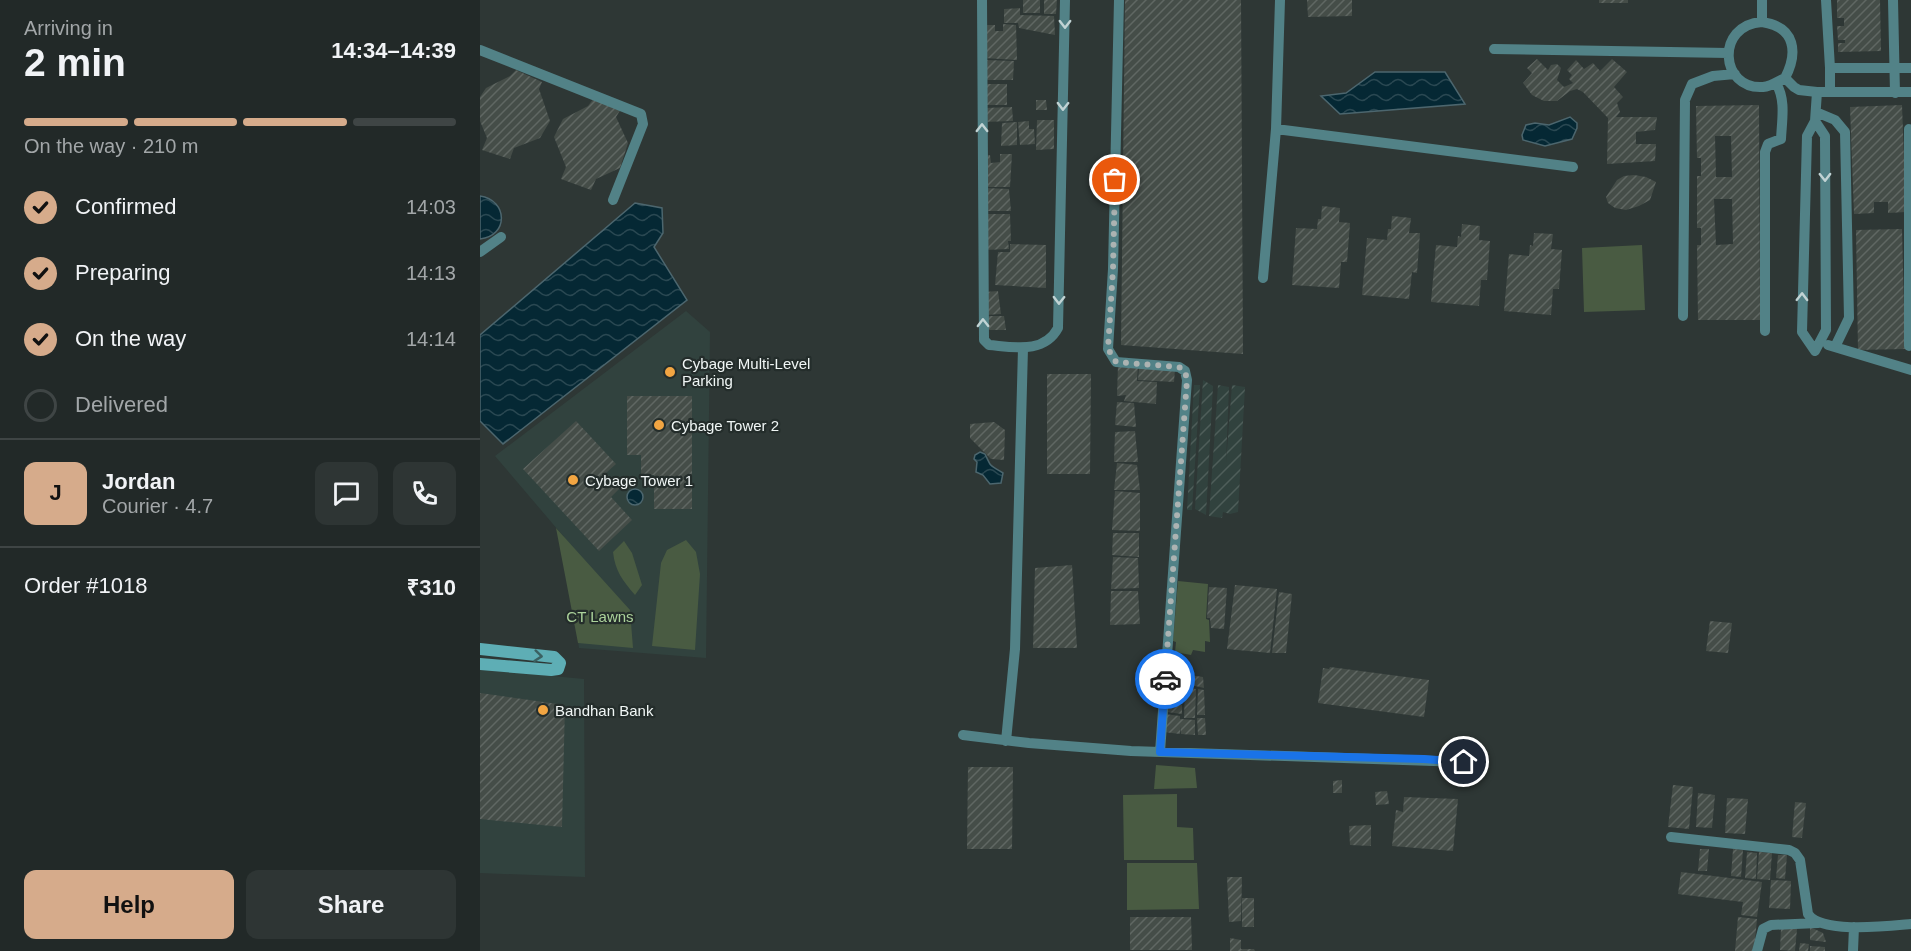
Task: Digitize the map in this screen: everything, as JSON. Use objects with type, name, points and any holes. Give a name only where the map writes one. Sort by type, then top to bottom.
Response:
[{"type":"street","points":[[982,0],[984,340],[989,345],[1023,348],[1044,344],[1053,338],[1058,328],[1065,0]]},
{"type":"street","points":[[1119,0],[1113,269],[1108,349],[1116,362],[1179,367],[1185,371],[1187,380],[1160,752]]},
{"type":"street","points":[[1263,278],[1276,129],[1280,0]]},
{"type":"street","points":[[1762,0],[1762,22]]},
{"type":"street","points":[[1826,0],[1830,92]]},
{"type":"street","points":[[1893,0],[1895,93]]},
{"type":"street","points":[[1765,331],[1765,152],[1768,144],[1781,139],[1783,103],[1781,81],[1793,61],[1792,44],[1778,27],[1762,22],[1751,23],[1741,29],[1731,42],[1728,53],[1735,74],[1743,82],[1754,86],[1765,87],[1781,81],[1799,90],[1817,92],[1911,92]]},
{"type":"street","points":[[1494,49],[1728,53]]},
{"type":"street","points":[[480,50],[641,114],[643,124],[613,200]]},
{"type":"street","points":[[1830,68],[1911,68]]},
{"type":"street","points":[[1683,316],[1685,100],[1692,84],[1713,76],[1735,74]]},
{"type":"street","points":[[1815,116],[1825,136],[1826,330],[1815,351],[1802,332],[1807,136],[1815,116],[1817,92]]},
{"type":"street","points":[[1815,116],[1835,120],[1845,132],[1849,318],[1835,347]]},
{"type":"street","points":[[1276,129],[1573,167]]},
{"type":"street","points":[[1909,129],[1909,346]]},
{"type":"street","points":[[480,252],[501,237]]},
{"type":"street","points":[[1820,342],[1911,370]]},
{"type":"street","points":[[1006,741],[1015,649],[1023,348]]},
{"type":"street","points":[[480,649],[554,657],[560,663],[558,669],[551,670],[480,664]]},
{"type":"street","points":[[963,735],[1006,741],[1160,752],[1464,762]]},
{"type":"street","points":[[1671,837],[1789,850],[1800,861],[1808,914],[1818,923]]},
{"type":"street","points":[[1757,951],[1763,929],[1771,925],[1818,923],[1854,927],[1911,924]]},
{"type":"street","points":[[1853,951],[1854,927]]},
{"type":"shaded area","points":[[686,311],[710,332],[706,658],[579,648],[564,537],[495,456]]},
{"type":"shaded area","points":[[1203,380],[1213,386],[1206,515],[1195,509]]},
{"type":"shaded area","points":[[1194,385],[1200,385],[1192,510],[1187,510]]},
{"type":"shaded area","points":[[1218,385],[1229,387],[1226,463],[1232,385],[1245,387],[1238,512],[1230,514],[1223,512],[1222,518],[1209,516]]},
{"type":"shaded area","points":[[480,669],[584,679],[585,877],[480,873]]},
{"type":"green space","points":[[1642,245],[1645,310],[1584,312],[1582,248]]},
{"type":"green space","name":"CT Lawns","points":[[556,528],[630,610],[633,648],[578,643]]},
{"type":"green space","name":"CT Lawns","points":[[686,540],[696,552],[700,574],[695,650],[652,646],[661,563],[667,550]]},
{"type":"green space","name":"CT Lawns","points":[[624,541],[632,553],[642,585],[635,595],[620,575],[614,559],[613,552]]},
{"type":"green space","points":[[1178,581],[1208,584],[1206,619],[1209,620],[1210,642],[1205,641],[1205,652],[1193,650],[1191,655],[1175,652],[1176,642],[1173,641]]},
{"type":"green space","points":[[1156,765],[1195,768],[1197,788],[1154,789]]},
{"type":"green space","points":[[1177,794],[1177,827],[1193,828],[1194,860],[1124,860],[1123,795]]},
{"type":"green space","points":[[1127,863],[1197,863],[1199,909],[1127,910]]},
{"type":"water","points":[[1375,72],[1445,72],[1465,104],[1340,114],[1321,96],[1346,93]]},
{"type":"water","points":[[1570,117],[1577,123],[1572,139],[1545,146],[1523,140],[1522,135],[1526,125],[1535,123],[1549,125]]},
{"type":"water","points":[[480,196],[496,204],[501,218],[496,232],[480,239]]},
{"type":"water","points":[[635,203],[662,208],[663,233],[654,247],[687,300],[503,444],[480,421],[480,335]]},
{"type":"water","points":[[980,452],[985,454],[991,466],[1003,473],[1001,483],[990,484],[983,475],[976,472],[977,462],[974,459],[975,455]]},
{"type":"water","points":[[635,489],[641,491],[643,497],[641,503],[635,505],[629,503],[627,497],[629,491]]},
{"type":"building","points":[[1023,0],[1040,0],[1040,13],[1023,13]]},
{"type":"building","points":[[1044,0],[1057,0],[1056,14],[1044,14]]},
{"type":"building","points":[[1125,0],[1241,0],[1243,354],[1121,345]]},
{"type":"building","points":[[1307,0],[1352,0],[1352,16],[1308,17]]},
{"type":"building","points":[[1599,0],[1628,0],[1628,3],[1599,3]]},
{"type":"building","points":[[1837,0],[1880,0],[1881,51],[1838,52],[1838,43],[1845,43],[1845,40],[1838,40],[1837,26],[1844,26],[1844,18],[1837,18]]},
{"type":"building","points":[[1020,8],[1020,15],[1054,16],[1055,35],[1019,28],[1018,23],[1004,23],[1004,9]]},
{"type":"building","points":[[1003,24],[1016,25],[1017,60],[984,58],[984,25],[995,25],[995,31],[1003,31]]},
{"type":"building","points":[[1537,59],[1548,70],[1551,65],[1557,64],[1561,68],[1557,80],[1564,87],[1573,83],[1569,79],[1572,75],[1567,70],[1576,60],[1584,69],[1593,63],[1600,71],[1612,59],[1627,72],[1614,87],[1623,97],[1617,103],[1620,112],[1616,117],[1657,117],[1655,130],[1636,132],[1636,144],[1656,144],[1655,161],[1607,164],[1608,118],[1583,92],[1577,89],[1570,91],[1557,101],[1544,101],[1532,95],[1523,83],[1532,73],[1527,68]]},
{"type":"building","points":[[985,60],[1014,61],[1013,80],[986,80]]},
{"type":"building","points":[[516,70],[542,82],[539,89],[550,121],[540,138],[514,148],[510,159],[482,150],[487,138],[480,121],[480,97],[486,88],[510,76]]},
{"type":"building","points":[[986,84],[1007,84],[1007,105],[986,105]]},
{"type":"building","points":[[594,98],[621,109],[616,117],[628,143],[620,168],[596,179],[591,190],[561,179],[566,167],[554,137],[563,119],[588,106]]},
{"type":"building","points":[[1036,100],[1046,100],[1047,110],[1036,110]]},
{"type":"building","points":[[1759,105],[1760,320],[1698,320],[1697,245],[1701,245],[1701,228],[1697,228],[1697,176],[1701,176],[1701,158],[1697,158],[1696,106]],"holes":[[[1715,136],[1731,136],[1732,177],[1716,177]],[[1714,199],[1732,199],[1733,244],[1716,245]]]},
{"type":"building","points":[[1902,105],[1906,212],[1888,213],[1888,202],[1874,202],[1874,213],[1854,214],[1850,107]]},
{"type":"building","points":[[1012,107],[1013,121],[983,122],[984,108]]},
{"type":"building","points":[[1037,120],[1054,120],[1054,149],[1036,150]]},
{"type":"building","points":[[1029,121],[1029,129],[1034,129],[1035,144],[1020,145],[1018,122]]},
{"type":"building","points":[[1017,122],[1017,145],[1001,146],[1002,123]]},
{"type":"building","points":[[1000,154],[1012,154],[1010,187],[984,187],[985,155],[990,155],[991,163],[1000,162]]},
{"type":"building","points":[[1634,175],[1656,182],[1650,200],[1626,210],[1615,208],[1608,203],[1606,197],[1617,180],[1624,176]]},
{"type":"building","points":[[984,188],[1009,189],[1011,211],[985,211]]},
{"type":"building","points":[[1322,206],[1340,208],[1339,222],[1350,223],[1347,262],[1341,262],[1339,288],[1292,285],[1296,228],[1317,229]]},
{"type":"building","points":[[985,214],[1010,214],[1009,249],[984,250]]},
{"type":"building","points":[[1392,216],[1411,218],[1409,233],[1420,233],[1417,273],[1412,272],[1409,299],[1362,295],[1367,238],[1387,240]]},
{"type":"building","points":[[1462,224],[1480,226],[1479,240],[1490,241],[1487,280],[1481,280],[1479,306],[1431,302],[1436,245],[1457,247]]},
{"type":"building","points":[[1902,229],[1905,349],[1858,350],[1856,230]]},
{"type":"building","points":[[1534,233],[1553,234],[1551,249],[1562,250],[1559,289],[1553,289],[1551,315],[1504,311],[1509,254],[1529,256]]},
{"type":"building","points":[[1010,244],[1046,245],[1046,288],[995,285],[998,252],[1010,252]]},
{"type":"building","points":[[998,291],[1001,314],[985,315],[985,292]]},
{"type":"building","points":[[986,316],[1004,316],[1006,330],[986,330]]},
{"type":"building","points":[[1118,365],[1138,366],[1137,381],[1157,382],[1156,404],[1124,401],[1126,395],[1117,396]]},
{"type":"building","points":[[1139,368],[1175,369],[1174,382],[1138,380]]},
{"type":"building","points":[[1047,374],[1091,374],[1090,474],[1047,474]]},
{"type":"building","name":"Cybage Tower 2","points":[[627,396],[692,396],[692,509],[654,509],[654,475],[641,475],[641,455],[627,455]]},
{"type":"building","points":[[1117,402],[1134,403],[1136,427],[1115,425]]},
{"type":"building","name":"Cybage Tower 1","points":[[576,421],[616,464],[606,473],[620,488],[611,497],[632,520],[599,551],[523,469]]},
{"type":"building","points":[[994,422],[1005,430],[1004,460],[991,459],[970,438],[970,424]]},
{"type":"building","points":[[1135,431],[1138,462],[1114,462],[1115,432]]},
{"type":"building","points":[[1117,463],[1137,465],[1140,490],[1114,490]]},
{"type":"building","points":[[1115,491],[1140,493],[1140,531],[1112,530]]},
{"type":"building","points":[[1113,533],[1139,533],[1139,557],[1112,555]]},
{"type":"building","points":[[1113,557],[1138,558],[1139,588],[1111,589]]},
{"type":"building","points":[[1072,565],[1077,648],[1033,648],[1035,568]]},
{"type":"building","points":[[1235,585],[1277,589],[1270,653],[1227,649]]},
{"type":"building","points":[[1209,587],[1227,588],[1224,629],[1211,628],[1210,618],[1207,618]]},
{"type":"building","points":[[1111,591],[1138,591],[1140,624],[1110,625]]},
{"type":"building","points":[[1279,592],[1292,594],[1286,653],[1272,653]]},
{"type":"building","points":[[1710,621],[1732,623],[1728,653],[1706,651]]},
{"type":"building","points":[[1330,667],[1429,680],[1424,717],[1318,703],[1323,668],[1329,669]]},
{"type":"building","points":[[1169,672],[1203,677],[1204,688],[1169,680]]},
{"type":"building","points":[[1169,682],[1184,685],[1183,704],[1166,702]]},
{"type":"building","points":[[1185,687],[1196,689],[1195,718],[1184,718]]},
{"type":"building","points":[[1198,689],[1204,690],[1205,715],[1197,715]]},
{"type":"building","points":[[480,693],[565,705],[562,827],[480,819]]},
{"type":"building","points":[[1166,703],[1182,705],[1182,714],[1167,712]]},
{"type":"building","points":[[1165,714],[1180,716],[1180,719],[1195,720],[1195,735],[1181,734],[1180,726],[1180,734],[1164,732]]},
{"type":"building","points":[[1197,718],[1205,718],[1206,735],[1198,735]]},
{"type":"building","points":[[968,767],[1013,767],[1012,849],[967,849]]},
{"type":"building","points":[[1342,780],[1342,793],[1333,793],[1333,781]]},
{"type":"building","points":[[1673,785],[1693,787],[1689,829],[1668,827]]},
{"type":"building","points":[[1387,791],[1389,804],[1376,805],[1375,792]]},
{"type":"building","points":[[1698,793],[1715,795],[1712,828],[1696,827]]},
{"type":"building","points":[[1404,797],[1458,799],[1453,851],[1392,846],[1396,810],[1403,812]]},
{"type":"building","points":[[1727,798],[1748,799],[1745,834],[1725,833]]},
{"type":"building","points":[[1795,802],[1806,803],[1802,838],[1792,837]]},
{"type":"building","points":[[1371,825],[1371,846],[1350,845],[1349,826]]},
{"type":"building","points":[[1700,849],[1709,849],[1707,871],[1698,871]]},
{"type":"building","points":[[1733,849],[1743,850],[1741,877],[1731,876]]},
{"type":"building","points":[[1747,852],[1757,853],[1756,879],[1745,878]]},
{"type":"building","points":[[1759,852],[1772,853],[1770,880],[1757,879]]},
{"type":"building","points":[[1778,855],[1787,855],[1785,879],[1776,878]]},
{"type":"building","points":[[1681,872],[1762,882],[1757,917],[1741,915],[1743,902],[1678,894]]},
{"type":"building","points":[[1227,877],[1242,877],[1241,921],[1229,922]]},
{"type":"building","points":[[1771,880],[1791,881],[1790,909],[1769,908]]},
{"type":"building","points":[[1242,898],[1254,898],[1254,927],[1242,927]]},
{"type":"building","points":[[1130,917],[1191,917],[1192,950],[1130,950]]},
{"type":"building","points":[[1738,917],[1757,919],[1754,951],[1735,951]]},
{"type":"building","points":[[1810,927],[1823,933],[1826,942],[1810,940]]},
{"type":"building","points":[[1781,928],[1797,929],[1795,951],[1780,950]]},
{"type":"building","points":[[1230,938],[1241,940],[1241,949],[1254,949],[1255,951],[1230,951]]},
{"type":"building","points":[[1800,943],[1809,944],[1808,951],[1799,951]]},
{"type":"building","points":[[1810,946],[1825,947],[1825,951],[1810,951]]},
{"type":"way so far","points":[[1115,180],[1108,349],[1116,362],[1179,367],[1185,371],[1187,380],[1165,679]]},
{"type":"place","name":"Cybage Multi-Level Parking","points":[[670,372]]},
{"type":"place","name":"Cybage Tower 2","points":[[659,425]]},
{"type":"place","name":"Cybage Tower 1","points":[[573,480]]},
{"type":"place","name":"Bandhan Bank","points":[[543,710]]},
{"type":"route","points":[[1165,679],[1160,752],[1464,762]]}]
